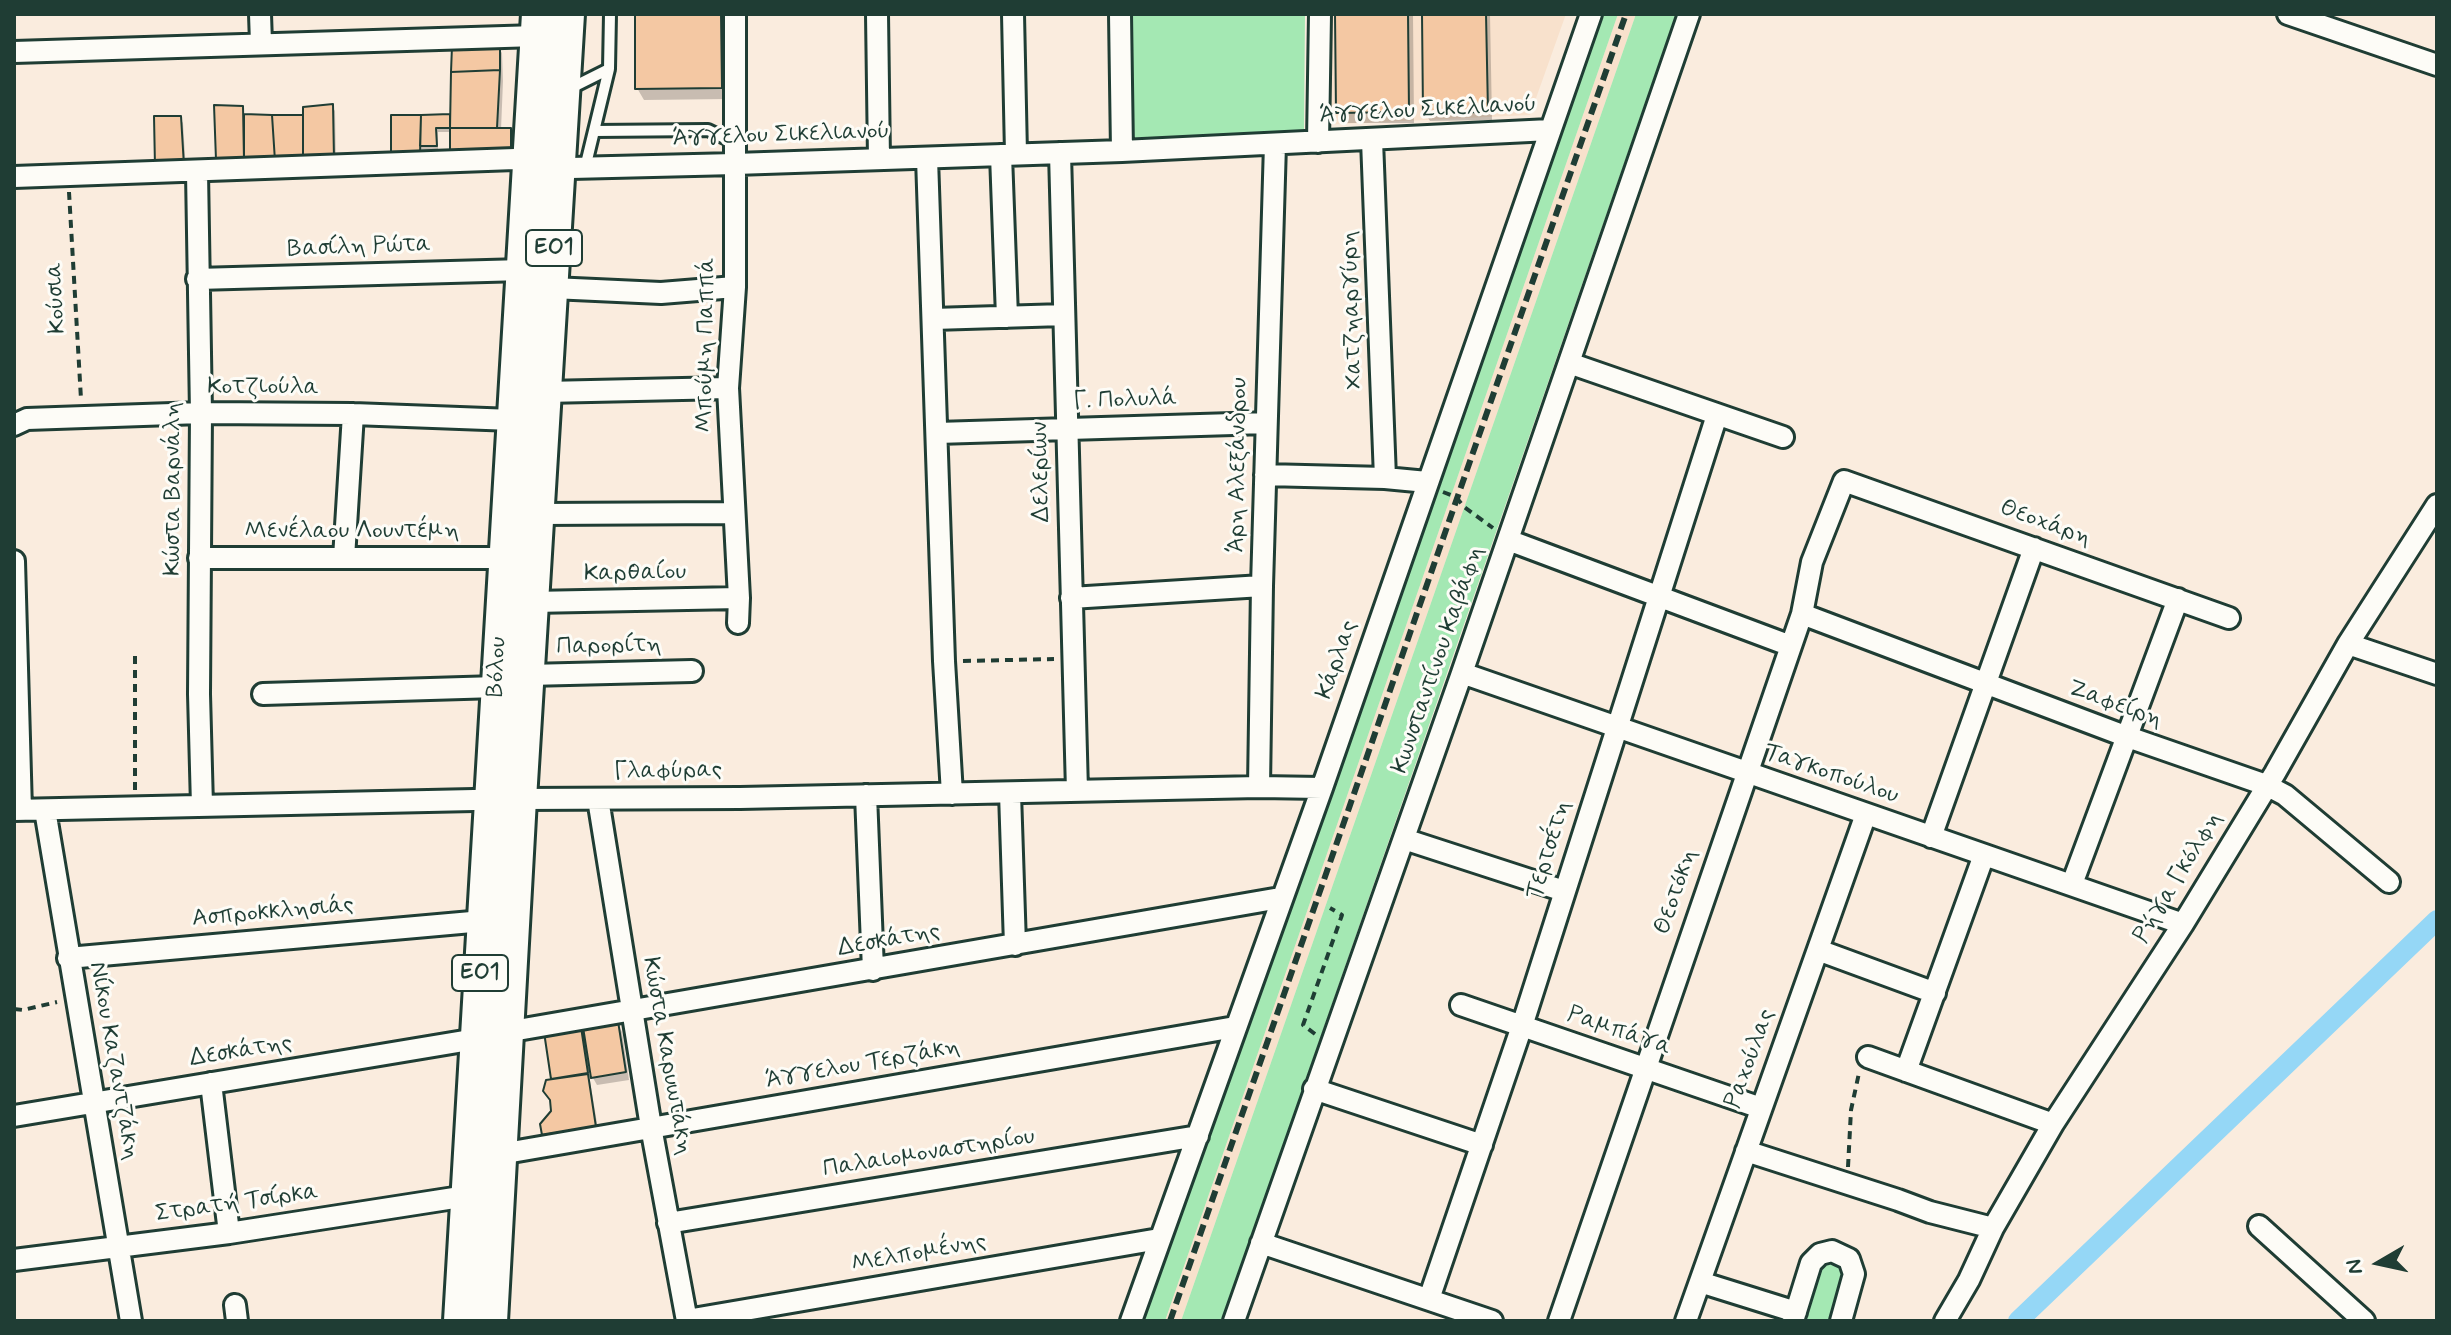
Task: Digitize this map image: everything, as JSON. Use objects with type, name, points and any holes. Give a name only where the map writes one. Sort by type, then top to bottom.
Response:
[{"type":"main road","name":"Βόλου","points":[[491,1321],[500,1154],[483,921],[528,675],[568,14]]},
{"type":"main road","name":"Βόλου","points":[[460,1321],[467,1196],[491,1036],[505,800],[497,687],[523,270],[558,165],[537,25]]},
{"type":"street","points":[[260,14],[261,43]]},
{"type":"street","name":"Μπούμη Παππά","points":[[735,14],[735,287],[728,388],[738,623]]},
{"type":"street","points":[[877,14],[879,159]]},
{"type":"street","points":[[1007,317],[1013,14]]},
{"type":"street","points":[[1120,14],[1122,151]]},
{"type":"street","points":[[1318,142],[1320,14]]},
{"type":"street","name":"Κάρλας","points":[[1131,1321],[1280,898],[1322,788],[1591,14]]},
{"type":"street","name":"Κωνσταντίνου Καβάφη","points":[[1234,1321],[1689,14]]},
{"type":"street","points":[[2288,14],[2437,65]]},
{"type":"street","points":[[14,52],[261,43],[537,25]]},
{"type":"street","name":"Άγγελου Σικελιανού","points":[[14,177],[515,159],[558,165],[735,164],[1122,151],[1550,130]]},
{"type":"street","name":"Χατζηαργύρη","points":[[1372,140],[1385,478]]},
{"type":"street","name":"Άρη Αλεξάνδρου","points":[[1259,787],[1275,144]]},
{"type":"street","name":"Δελερίων","points":[[1060,153],[1077,791]]},
{"type":"street","points":[[927,158],[944,661],[952,794]]},
{"type":"street","name":"Κώστα Βαρνάλη","points":[[197,172],[202,806]]},
{"type":"street","name":"Βασίλη Ρώτα","points":[[197,279],[523,270]]},
{"type":"street","points":[[552,288],[661,293],[735,287]]},
{"type":"street","points":[[933,319],[1064,315]]},
{"type":"street","points":[[1569,363],[1783,437]]},
{"type":"street","points":[[545,392],[728,388]]},
{"type":"street","name":"Κοτζιούλα","points":[[14,425],[27,419],[201,413],[353,414],[513,420]]},
{"type":"street","points":[[344,558],[353,414]]},
{"type":"street","name":"Τερτσέτη","points":[[1429,1299],[1522,1026],[1717,415]]},
{"type":"street","name":"Γ. Πολυλά","points":[[937,433],[1266,423]]},
{"type":"street","points":[[1265,475],[1427,482]]},
{"type":"street","name":"Θεοχάρη","points":[[1844,481],[2229,618]]},
{"type":"street","name":"Θεοτόκη","points":[[1559,1321],[1745,772],[1802,614],[1812,562],[1844,481]]},
{"type":"street","name":"Ρήγα Γκόλφη","points":[[1969,1280],[1993,1228],[2053,1124],[2183,924],[2348,644],[2437,505]]},
{"type":"street","points":[[538,514],[734,513]]},
{"type":"street","points":[[1508,540],[1791,646]]},
{"type":"street","points":[[1931,837],[2034,548]]},
{"type":"street","name":"Μενέλαου Λουντέμη","points":[[199,558],[505,558]]},
{"type":"street","points":[[14,561],[18,810]]},
{"type":"street","points":[[1071,598],[1262,586]]},
{"type":"street","name":"Καρθαίου","points":[[532,602],[739,598]]},
{"type":"street","points":[[2072,884],[2178,599]]},
{"type":"street","name":"Ζαφείρη","points":[[1802,614],[1986,685],[2266,785],[2285,795],[2389,882]]},
{"type":"street","points":[[2348,644],[2437,674]]},
{"type":"street","name":"Παρορίτη","points":[[528,675],[692,671]]},
{"type":"street","name":"Ταγκοπούλου","points":[[1462,673],[2183,924]]},
{"type":"street","points":[[263,694],[497,687]]},
{"type":"street","name":"Γλαφύρας","points":[[18,810],[1322,788]]},
{"type":"street","points":[[1010,793],[1015,945]]},
{"type":"street","points":[[866,795],[873,970]]},
{"type":"street","name":"Κώστα Καρυωτάκη","points":[[598,799],[631,1012],[687,1320]]},
{"type":"street","name":"Νίκου Καζαντζάκη","points":[[45,810],[131,1321]]},
{"type":"street","name":"Ραχούλας","points":[[1686,1321],[1866,814]]},
{"type":"street","points":[[1404,839],[1564,891]]},
{"type":"street","points":[[1906,1071],[1984,855]]},
{"type":"street","name":"Δεσκάτης","points":[[14,1116],[1280,898]]},
{"type":"street","name":"Ασπροκκλησιάς","points":[[68,958],[483,921]]},
{"type":"street","points":[[1818,950],[1935,993]]},
{"type":"street","name":"Ραμπάγα","points":[[1461,1005],[1761,1108]]},
{"type":"street","name":"Άγγελου Τερζάκη","points":[[500,1154],[1235,1027]]},
{"type":"street","points":[[1868,1057],[2053,1124]]},
{"type":"street","points":[[211,1083],[229,1233]]},
{"type":"street","points":[[1314,1089],[1482,1145]]},
{"type":"street","name":"Παλαιομοναστηρίου","points":[[668,1223],[1198,1136]]},
{"type":"street","points":[[1746,1151],[1930,1212],[1993,1228]]},
{"type":"street","name":"Στρατή Τσίρκα","points":[[14,1260],[229,1233],[467,1196]]},
{"type":"street","points":[[2259,1226],[2364,1321]]},
{"type":"street","name":"Μελπομένης","points":[[687,1320],[1159,1239]]},
{"type":"street","points":[[1261,1243],[1492,1321]]},
{"type":"street","points":[[1700,1282],[1795,1317],[1814,1257],[1826,1251],[1838,1252],[1849,1259],[1854,1274],[1841,1321]]},
{"type":"street","points":[[1945,1321],[1969,1280]]},
{"type":"street","points":[[1960,1321],[1969,1280]]},
{"type":"lane","points":[[558,165],[594,131],[609,69],[610,14]]},
{"type":"lane","points":[[564,91],[609,69]]},
{"type":"lane","points":[[594,131],[708,130],[735,143]]},
{"type":"path","name":"Κούσια","points":[[68,176],[82,417]]},
{"type":"path","points":[[1427,482],[1456,497],[1464,507],[1508,540]]},
{"type":"path","points":[[135,651],[135,808]]},
{"type":"path","points":[[944,661],[1073,659]]},
{"type":"path","points":[[1330,908],[1342,915],[1303,1025],[1330,1045]]},
{"type":"path","points":[[14,1009],[23,1010],[75,998]]},
{"type":"path","points":[[1842,1182],[1849,1165],[1851,1110],[1858,1074],[1868,1057]]},
{"type":"shaded area","points":[[1323,14],[1566,14],[1530,115],[1321,125]]},
{"type":"shaded area","points":[[1618,14],[1636,14],[1181,1321],[1165,1321]]},
{"type":"green space","points":[[1130,14],[1305,14],[1304,132],[1131,142]]},
{"type":"green space","points":[[1599,14],[1618,14],[1165,1321],[1137,1321]]},
{"type":"green space","points":[[1636,14],[1676,14],[1222,1321],[1181,1321]]},
{"type":"green space","points":[[1838,1260],[1844,1272],[1830,1321],[1804,1321],[1821,1267],[1824,1262]]},
{"type":"building","points":[[635,14],[721,14],[722,88],[635,89]]},
{"type":"building","points":[[1335,14],[1408,14],[1409,112],[1336,113]]},
{"type":"building","points":[[1422,14],[1486,14],[1488,112],[1423,113]]},
{"type":"building","points":[[452,46],[500,46],[500,70],[451,72]]},
{"type":"building","points":[[500,70],[497,128],[450,128],[451,72]]},
{"type":"building","points":[[333,104],[334,159],[303,160],[303,107]]},
{"type":"building","points":[[214,105],[243,106],[244,160],[216,160]]},
{"type":"building","points":[[244,114],[272,115],[275,161],[244,160]]},
{"type":"building","points":[[450,114],[450,128],[436,128],[437,146],[420,146],[421,115]]},
{"type":"building","points":[[272,115],[303,115],[303,160],[275,161]]},
{"type":"building","points":[[391,115],[421,115],[420,155],[391,156]]},
{"type":"building","points":[[154,116],[181,116],[184,166],[155,167]]},
{"type":"building","points":[[450,128],[511,128],[511,153],[450,153]]},
{"type":"building","points":[[618,1021],[626,1072],[591,1078],[583,1027]]},
{"type":"building","points":[[581,1027],[588,1073],[551,1079],[544,1032]]},
{"type":"building","points":[[588,1074],[596,1127],[542,1135],[540,1124],[551,1111],[550,1100],[543,1091],[546,1080]]},
{"type":"waterway","points":[[2018,1321],[2437,920]]},
{"type":"railway","points":[[1170,1321],[1626,14]]}]
